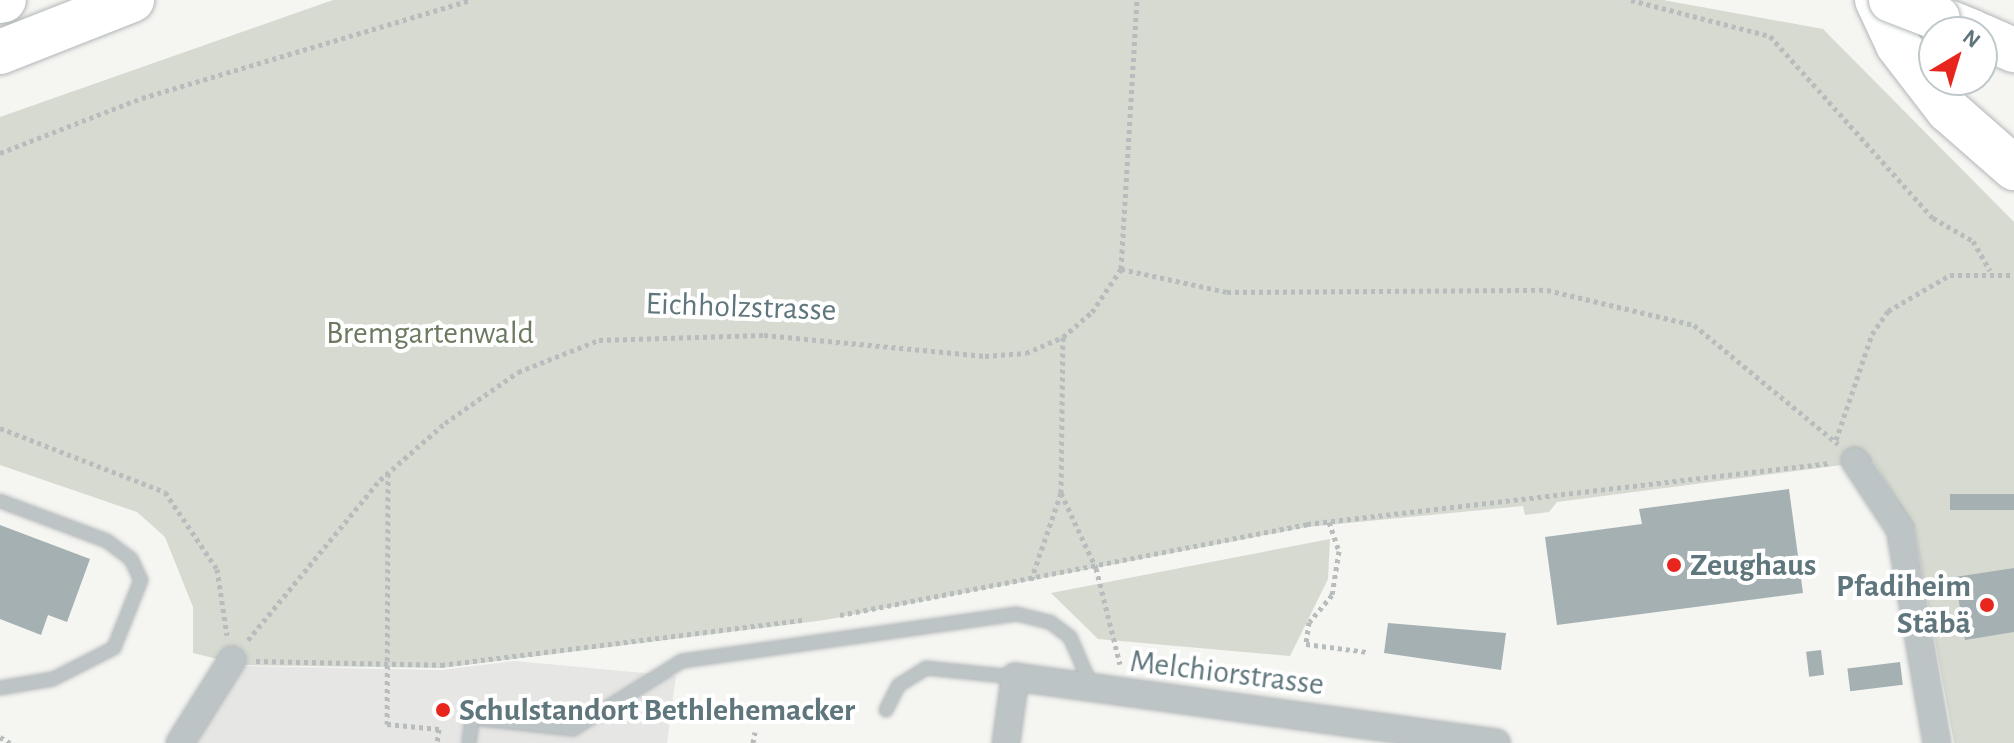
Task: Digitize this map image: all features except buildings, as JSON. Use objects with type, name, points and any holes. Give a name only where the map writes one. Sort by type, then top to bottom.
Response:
[{"type":"highway","points":[[0,52],[132,0]]},
{"type":"highway","points":[[1877,0],[1898,45],[1918,66]]},
{"type":"highway","points":[[1891,0],[1936,16]]},
{"type":"highway","points":[[1946,96],[2014,168]]},
{"type":"street","points":[[1855,461],[1900,529],[1937,743]]},
{"type":"street","points":[[180,743],[232,660]]},
{"type":"street","points":[[1006,743],[1015,677]]},
{"type":"street","name":"Melchiorstrasse","points":[[1015,677],[1128,695],[1496,743]]},
{"type":"lane","points":[[0,501],[107,541],[131,559],[141,580],[114,648],[53,679],[0,688]]},
{"type":"lane","points":[[469,743],[472,718],[573,729],[682,661],[1017,614],[1050,622],[1070,637],[1093,690]]},
{"type":"lane","points":[[886,710],[899,685],[926,668],[1015,677]]},
{"type":"path","points":[[0,153],[142,98],[470,0]]},
{"type":"path","points":[[1137,0],[1121,269],[1227,292],[1547,290],[1694,325],[1836,441],[1855,461]]},
{"type":"path","points":[[1631,0],[1770,36],[1933,218],[1973,241],[1990,271]]},
{"type":"path","name":"Eichholzstrasse","points":[[232,660],[388,473],[518,372],[599,340],[764,335],[985,356],[1026,353],[1063,337],[1092,312],[1121,269]]},
{"type":"path","points":[[1836,441],[1872,334],[1888,311],[1950,275],[1990,271],[2014,275]]},
{"type":"path","points":[[1031,580],[1061,493],[1063,337]]},
{"type":"path","points":[[0,428],[165,492],[217,569],[232,660],[441,665],[811,619]]},
{"type":"path","points":[[826,618],[1329,522],[1855,461]]},
{"type":"path","points":[[388,473],[387,724],[439,729],[437,743]]},
{"type":"path","points":[[1061,493],[1096,568],[1128,695]]},
{"type":"path","points":[[1329,522],[1339,551],[1332,595],[1309,622],[1306,644],[1368,652]]},
{"type":"path","points":[[753,743],[755,732]]},
{"type":"path","points":[[0,737],[10,743]]},
{"type":"shaded area","name":"Schulstandort Bethlehemacker","points":[[515,661],[676,676],[667,743],[193,743],[242,666],[442,670]]},
{"type":"green space","name":"Bremgartenwald","points":[[333,0],[1663,0],[1823,29],[2014,222],[2014,743],[1954,743],[1914,528],[1873,461],[1557,502],[1549,512],[1525,515],[1523,506],[1307,527],[825,620],[441,668],[242,665],[193,653],[193,607],[165,537],[137,512],[0,465],[0,117]]},
{"type":"green space","points":[[1330,539],[1328,579],[1290,656],[1098,639],[1051,593]]},
{"type":"place","name":"Zeughaus","points":[[1674,565]]},
{"type":"place","name":"Pfadiheim Stäbä","points":[[1987,605]]},
{"type":"place","name":"Schulstandort Bethlehemacker","points":[[443,710]]}]
